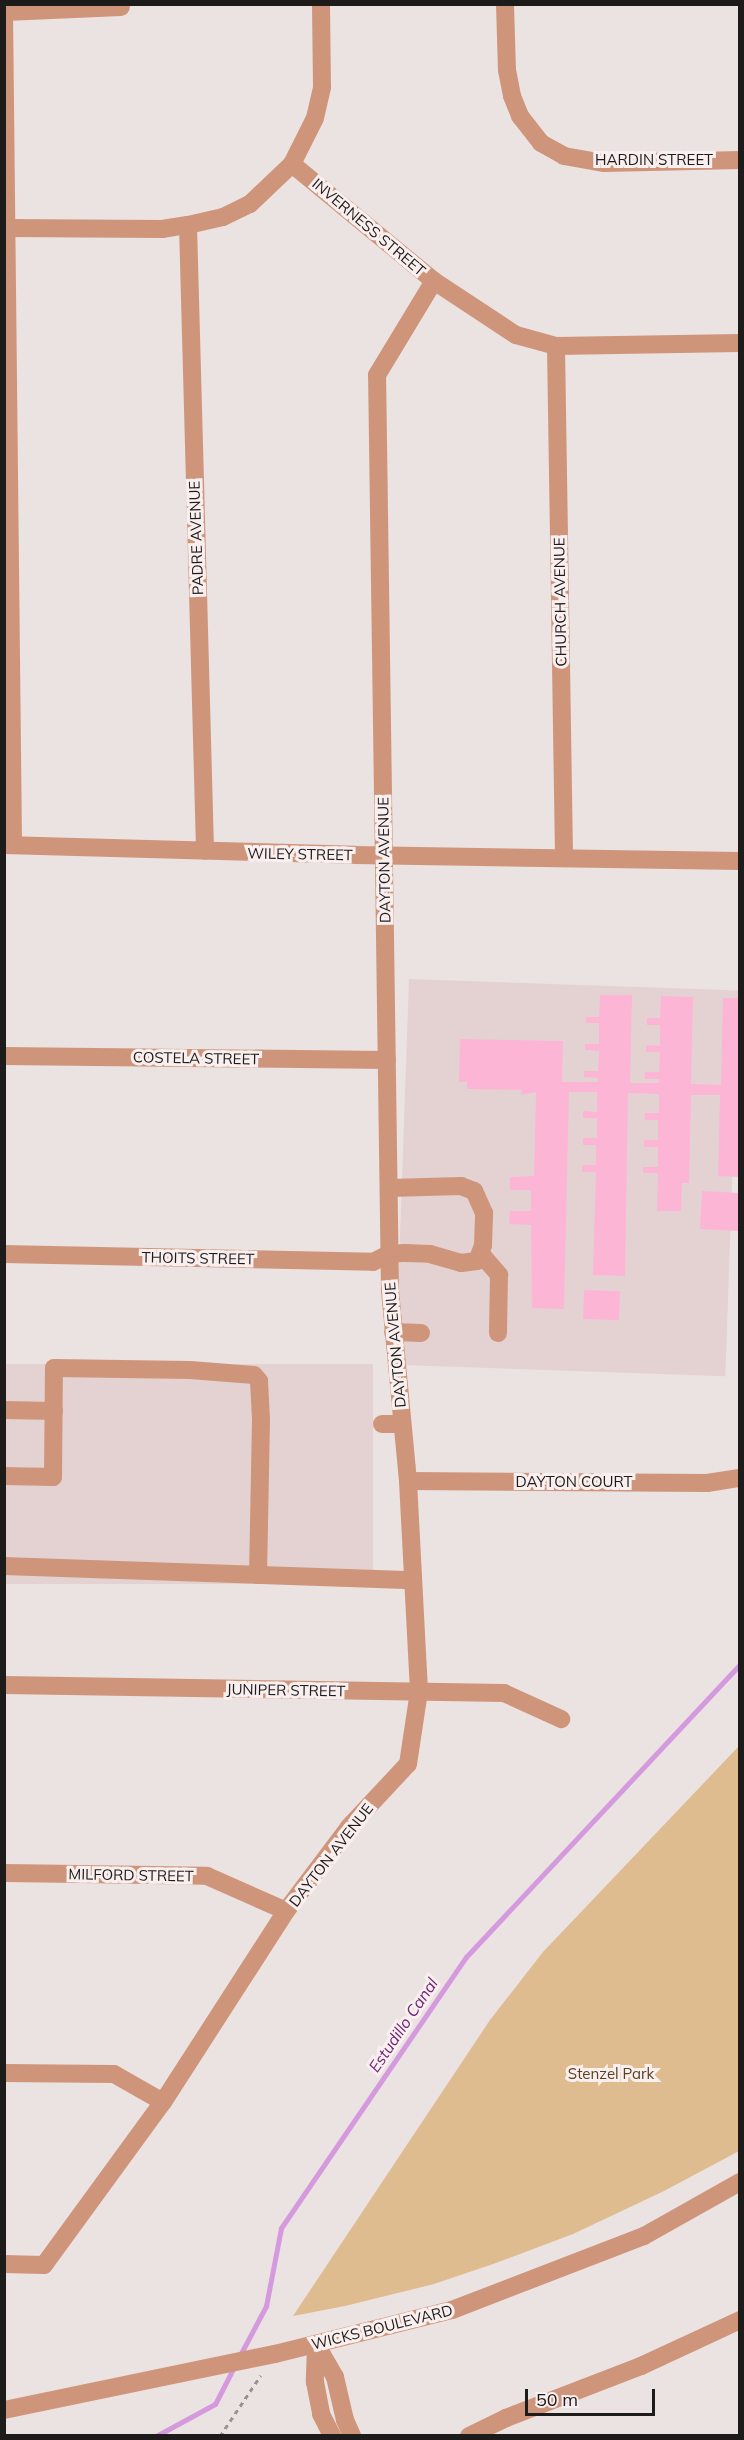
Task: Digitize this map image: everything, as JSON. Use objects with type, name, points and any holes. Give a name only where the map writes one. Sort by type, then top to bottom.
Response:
[{"type":"street","points":[[6,228],[162,229],[224,217],[250,204],[292,164],[315,118],[322,87],[321,4]]},
{"type":"street","name":"HARDIN STREET","points":[[505,4],[507,70],[512,96],[520,116],[541,143],[564,156],[604,163],[740,160]]},
{"type":"street","points":[[9,845],[4,12],[121,8]]},
{"type":"street","name":"INVERNESS STREET","points":[[292,164],[434,281],[516,335],[556,345],[740,342]]},
{"type":"street","name":"PADRE AVENUE","points":[[188,225],[205,851]]},
{"type":"street","name":"DAYTON AVENUE","points":[[4,2265],[44,2265],[163,2102],[286,1911],[349,1827],[408,1764],[419,1691],[408,1481],[393,1332],[389,1254],[377,375],[434,281]]},
{"type":"street","name":"CHURCH AVENUE","points":[[556,345],[564,858]]},
{"type":"street","name":"WILEY STREET","points":[[9,845],[740,861]]},
{"type":"street","name":"COSTELA STREET","points":[[4,1056],[387,1060]]},
{"type":"street","points":[[389,1188],[461,1186],[474,1191],[484,1213],[481,1254],[499,1275],[498,1333]]},
{"type":"street","name":"THOITS STREET","points":[[4,1254],[373,1262],[389,1254],[430,1254],[451,1262],[470,1263],[477,1261],[481,1254]]},
{"type":"street","points":[[393,1332],[421,1333]]},
{"type":"street","points":[[4,1476],[53,1477],[54,1368],[190,1370],[254,1375],[259,1380],[261,1420],[258,1575]]},
{"type":"street","points":[[4,1410],[54,1411]]},
{"type":"street","points":[[382,1424],[402,1424]]},
{"type":"street","name":"DAYTON COURT","points":[[408,1481],[707,1483],[740,1478]]},
{"type":"street","points":[[4,1566],[413,1580]]},
{"type":"street","name":"JUNIPER STREET","points":[[4,1685],[504,1693],[561,1719]]},
{"type":"street","name":"MILFORD STREET","points":[[4,1873],[207,1876],[286,1911]]},
{"type":"street","points":[[4,2073],[114,2074],[163,2102]]},
{"type":"street","name":"WICKS BOULEVARD","points":[[4,2410],[267,2356],[452,2310],[644,2236],[740,2182]]},
{"type":"street","points":[[481,2433],[641,2366],[740,2320]]},
{"type":"street","points":[[316,2344],[315,2382],[321,2414],[332,2436]]},
{"type":"street","points":[[316,2344],[335,2378],[345,2420],[352,2436]]},
{"type":"path","points":[[220,2436],[267,2356]]},
{"type":"shaded area","points":[[409,979],[739,991],[725,1376],[396,1365]]},
{"type":"shaded area","points":[[5,1364],[373,1364],[373,1584],[5,1584]]},
{"type":"green space","name":"Stenzel Park","points":[[739,1746],[739,2151],[664,2191],[573,2234],[493,2264],[434,2284],[293,2316],[490,2020],[543,1952]]},
{"type":"building","points":[[600,995],[632,995],[630,1083],[659,1083],[659,1079],[645,1079],[645,1072],[659,1072],[660,1052],[646,1052],[646,1045],[660,1046],[660,1025],[647,1025],[647,1018],[660,1018],[661,996],[693,997],[691,1084],[721,1085],[723,998],[740,998],[740,1177],[718,1176],[720,1095],[691,1095],[689,1183],[682,1183],[681,1211],[657,1211],[658,1173],[643,1173],[643,1167],[658,1167],[658,1147],[644,1147],[644,1140],[658,1140],[658,1120],[645,1120],[645,1113],[659,1113],[659,1094],[628,1093],[625,1276],[593,1275],[596,1172],[582,1172],[582,1165],[596,1165],[596,1145],[583,1145],[583,1138],[597,1138],[597,1118],[583,1118],[583,1111],[597,1112],[597,1092],[569,1092],[564,1309],[532,1308],[531,1225],[509,1224],[510,1211],[531,1211],[531,1190],[510,1190],[510,1177],[534,1176],[536,1092],[521,1095],[522,1090],[467,1089],[467,1082],[459,1082],[460,1039],[563,1041],[562,1082],[598,1082],[598,1078],[584,1077],[584,1071],[598,1071],[599,1051],[585,1050],[585,1044],[599,1044],[599,1023],[586,1023],[586,1017],[599,1017]]},
{"type":"building","points":[[702,1191],[740,1193],[738,1231],[700,1229]]},
{"type":"building","points":[[584,1290],[620,1291],[619,1320],[583,1319]]},
{"type":"waterway","name":"Estudillo Canal","points":[[239,2357],[266,2306],[281,2228],[466,1957],[740,1664]]},
{"type":"waterway","name":"Estudillo Canal","points":[[156,2436],[215,2404],[234,2367]]}]
